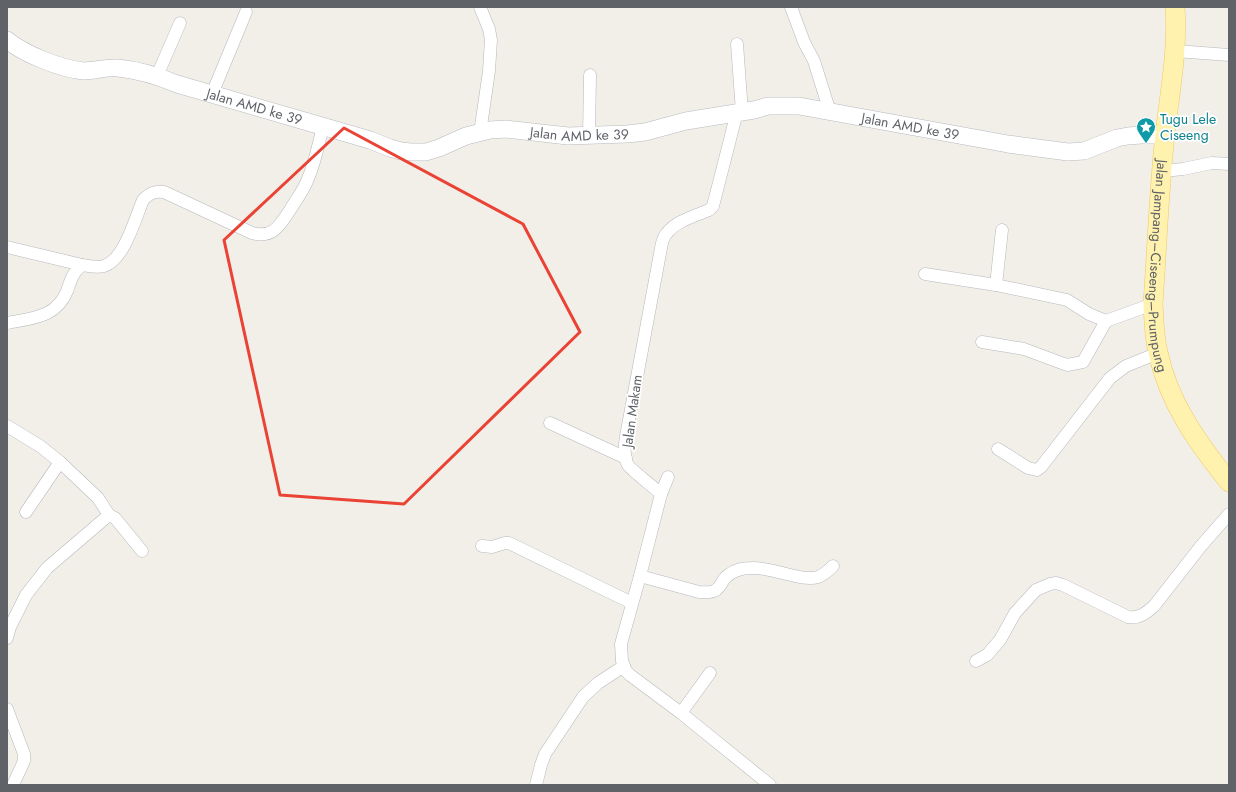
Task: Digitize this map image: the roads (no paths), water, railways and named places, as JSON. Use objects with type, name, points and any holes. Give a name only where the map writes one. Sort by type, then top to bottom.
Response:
[{"type":"main road","name":"Jalan Jampang–Ciseeng–Prumpung","points":[[1176,7],[1176,51],[1165,135],[1153,304],[1158,353],[1165,376],[1180,414],[1202,448],[1229,482]]},
{"type":"street","points":[[480,7],[489,29],[491,46],[480,133]]},
{"type":"street","points":[[791,7],[804,42],[814,61],[830,112]]},
{"type":"street","points":[[212,94],[246,12]]},
{"type":"street","points":[[157,76],[180,23]]},
{"type":"street","name":"Jalan AMD ke 39","points":[[7,40],[27,53],[70,68],[84,71],[118,68],[157,76],[177,84],[370,140],[390,148],[412,152],[426,152],[466,136],[490,130],[506,129],[562,135],[589,136],[645,132],[686,121],[780,105],[799,106],[1008,144],[1068,152],[1084,151],[1117,138],[1141,134],[1165,135]]},
{"type":"street","name":"Jalan Makam","points":[[661,494],[628,465],[625,448],[628,420],[663,238],[673,226],[708,210],[712,206],[740,112],[737,44]]},
{"type":"street","points":[[1176,51],[1229,55]]},
{"type":"street","points":[[589,136],[590,75]]},
{"type":"street","points":[[7,247],[82,265],[93,267],[103,266],[117,258],[122,251],[143,200],[148,194],[155,191],[164,192],[252,233],[259,235],[274,231],[280,225],[307,182],[312,170],[323,127]]},
{"type":"street","points":[[1162,170],[1183,169],[1212,163],[1229,164]]},
{"type":"street","points":[[996,285],[1002,230]]},
{"type":"street","points":[[7,323],[37,317],[54,310],[61,303],[75,271],[82,265]]},
{"type":"street","points":[[925,274],[996,285],[1067,300],[1089,314],[1106,321]]},
{"type":"street","points":[[982,342],[1024,349],[1068,365],[1083,362],[1106,321],[1153,304]]},
{"type":"street","points":[[998,449],[1028,468],[1037,470],[1041,467],[1110,378],[1126,366],[1158,353]]},
{"type":"street","points":[[550,423],[626,458]]},
{"type":"street","points":[[7,426],[40,446],[60,462],[98,498],[109,515],[115,518],[142,550]]},
{"type":"street","points":[[26,512],[60,462]]},
{"type":"street","points":[[668,477],[661,494],[621,644],[621,656],[624,666],[630,675],[681,713],[770,785]]},
{"type":"street","points":[[976,661],[987,655],[1000,640],[1015,613],[1036,590],[1050,584],[1056,583],[1063,585],[1128,617],[1138,617],[1146,613],[1154,606],[1201,546],[1229,514]]},
{"type":"street","points":[[7,638],[10,627],[26,595],[47,568],[109,515]]},
{"type":"street","points":[[482,546],[492,547],[509,543],[632,603]]},
{"type":"street","points":[[640,576],[699,592],[707,592],[714,591],[729,575],[742,569],[768,569],[810,578],[822,575],[833,566]]},
{"type":"street","points":[[536,785],[545,754],[583,697],[598,683],[624,666]]},
{"type":"street","points":[[681,713],[710,673]]},
{"type":"street","points":[[7,709],[24,754],[24,761],[13,785]]},
{"type":"place","name":"Tugu Lele Ciseeng","points":[[1146,144]]}]
